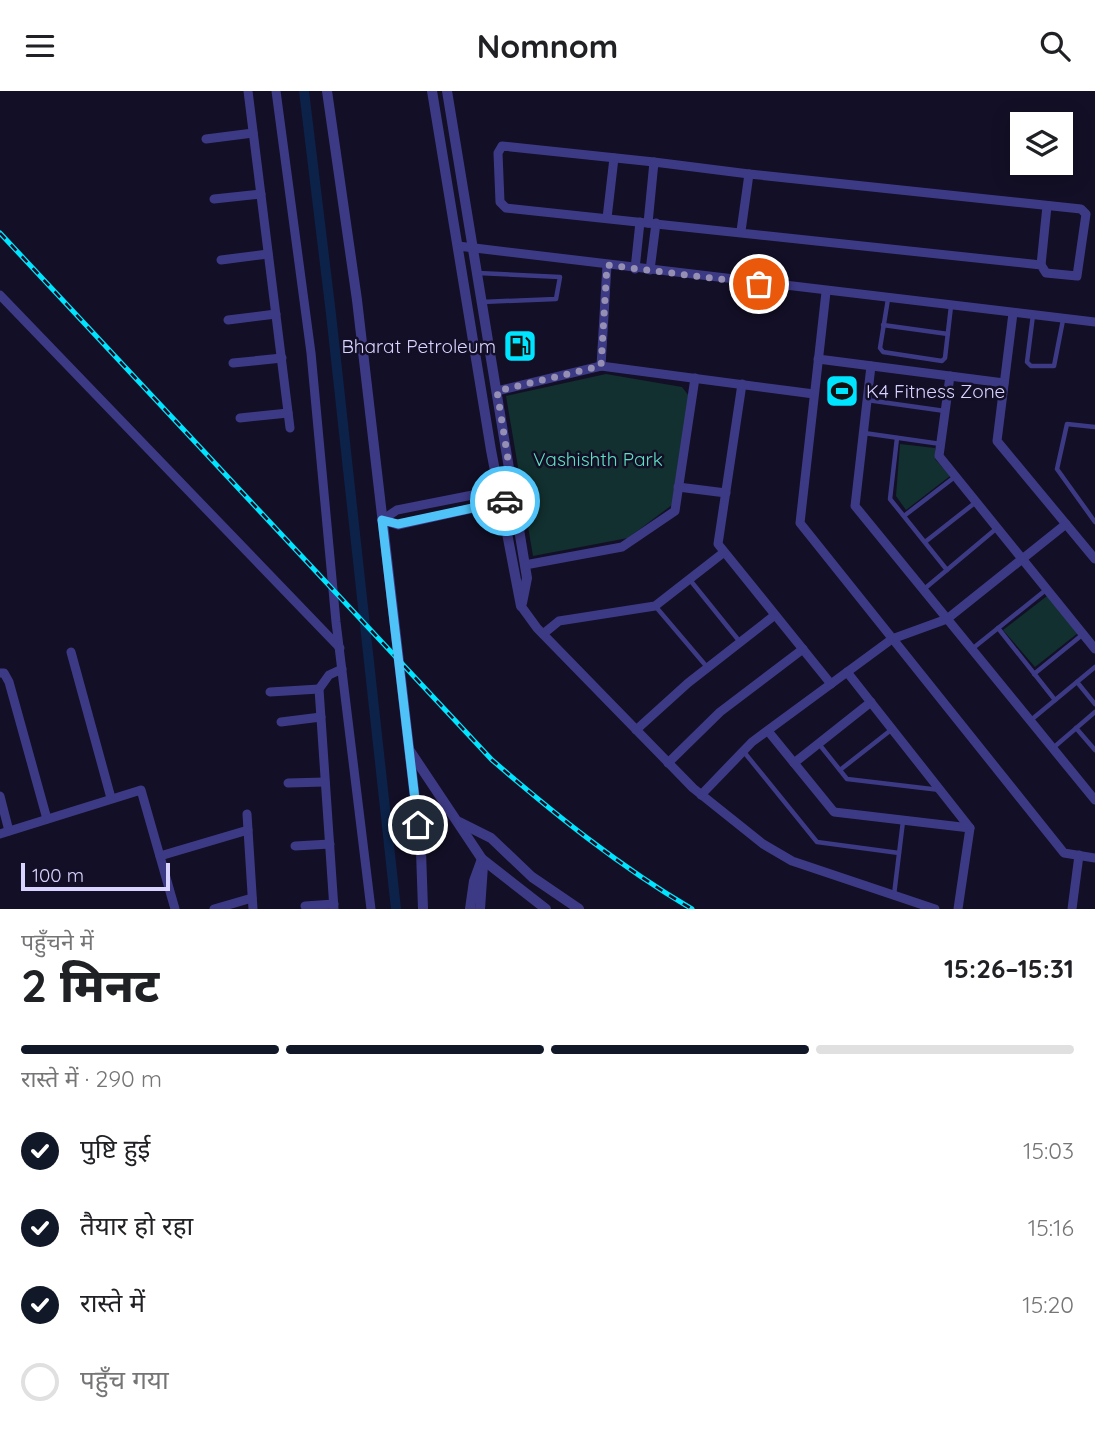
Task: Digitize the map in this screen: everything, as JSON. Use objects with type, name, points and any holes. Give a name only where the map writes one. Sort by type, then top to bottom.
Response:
[{"type":"street","points":[[248,91],[290,428]]},
{"type":"street","points":[[276,91],[311,353],[342,669],[371,909]]},
{"type":"street","points":[[327,91],[357,300],[421,851],[423,909]]},
{"type":"street","points":[[432,91],[500,504],[521,606],[543,634],[668,763],[701,795],[762,844],[792,861],[935,909]]},
{"type":"street","points":[[447,91],[527,578],[521,606]]},
{"type":"street","points":[[206,139],[253,133]]},
{"type":"street","points":[[1041,265],[503,207],[498,153],[502,146],[1081,209],[1086,217],[1079,275],[1046,273],[1041,265],[1047,207]]},
{"type":"street","points":[[607,218],[614,158]]},
{"type":"street","points":[[650,270],[648,223],[654,163]]},
{"type":"street","points":[[741,232],[749,174]]},
{"type":"street","points":[[214,199],[261,194]]},
{"type":"street","points":[[635,268],[648,223]]},
{"type":"street","points":[[457,246],[1095,323]]},
{"type":"street","points":[[221,260],[268,254]]},
{"type":"street","points":[[601,366],[607,265]]},
{"type":"street","points":[[826,292],[800,523],[1064,853],[1095,858]]},
{"type":"street","points":[[0,296],[340,648]]},
{"type":"street","points":[[1013,313],[997,441],[1095,559]]},
{"type":"street","points":[[228,320],[276,314]]},
{"type":"street","points":[[233,363],[282,358]]},
{"type":"street","points":[[818,359],[1004,383]]},
{"type":"street","points":[[497,391],[601,366],[814,394]]},
{"type":"street","points":[[871,366],[855,506],[1095,800]]},
{"type":"street","points":[[950,376],[939,456],[1095,649]]},
{"type":"street","points":[[525,565],[621,547],[675,511],[695,378]]},
{"type":"street","points":[[742,384],[718,544],[831,684]]},
{"type":"street","points":[[240,418],[288,413]]},
{"type":"street","points":[[678,487],[726,493]]},
{"type":"street","points":[[382,520],[397,510],[498,490],[514,497]]},
{"type":"street","points":[[382,520],[398,524],[500,504],[514,497]]},
{"type":"street","points":[[701,795],[743,752],[847,672],[892,639],[947,619],[1066,524]]},
{"type":"street","points":[[543,634],[559,621],[655,606],[723,553]]},
{"type":"street","points":[[636,730],[775,615]]},
{"type":"street","points":[[668,763],[720,712],[803,649]]},
{"type":"street","points":[[71,652],[111,798]]},
{"type":"street","points":[[305,905],[334,906],[319,689],[329,675],[342,669]]},
{"type":"street","points":[[847,672],[970,828],[958,909]]},
{"type":"street","points":[[0,673],[4,673],[9,682],[47,819]]},
{"type":"street","points":[[270,692],[319,689]]},
{"type":"street","points":[[794,763],[871,702]]},
{"type":"street","points":[[281,722],[321,717]]},
{"type":"street","points":[[768,731],[834,812],[970,828]]},
{"type":"street","points":[[408,748],[482,859],[546,909]]},
{"type":"street","points":[[288,783],[325,782]]},
{"type":"street","points":[[0,796],[4,833],[141,790],[175,909]]},
{"type":"street","points":[[247,814],[253,909]]},
{"type":"street","points":[[456,821],[491,838],[532,877],[579,909]]},
{"type":"street","points":[[160,856],[248,830]]},
{"type":"street","points":[[295,846],[330,844]]},
{"type":"street","points":[[1072,909],[1079,855]]},
{"type":"street","points":[[470,909],[474,881],[482,859]]},
{"type":"street","points":[[480,909],[484,882],[482,859]]},
{"type":"street","points":[[214,909],[252,898]]},
{"type":"lane","points":[[477,273],[560,277],[556,299],[482,302]]},
{"type":"lane","points":[[888,299],[880,348],[883,352],[942,361],[951,306]]},
{"type":"lane","points":[[1033,315],[1027,362],[1031,366],[1054,366],[1063,319]]},
{"type":"lane","points":[[883,325],[948,334]]},
{"type":"lane","points":[[867,400],[946,411]]},
{"type":"lane","points":[[1095,427],[1067,423],[1056,469],[1095,522]]},
{"type":"lane","points":[[863,433],[941,444]]},
{"type":"lane","points":[[897,438],[890,499],[947,569]]},
{"type":"lane","points":[[904,516],[956,476]]},
{"type":"lane","points":[[925,542],[976,502]]},
{"type":"lane","points":[[923,590],[997,528]]},
{"type":"lane","points":[[689,579],[740,642]]},
{"type":"lane","points":[[971,649],[1047,589]]},
{"type":"lane","points":[[655,606],[708,668]]},
{"type":"lane","points":[[998,628],[1055,700]]},
{"type":"lane","points":[[1034,674],[1083,634]]},
{"type":"lane","points":[[1030,722],[1095,667]]},
{"type":"lane","points":[[1077,682],[1095,704]]},
{"type":"lane","points":[[1052,749],[1095,712]]},
{"type":"lane","points":[[1076,728],[1095,750]]},
{"type":"lane","points":[[840,770],[892,729]]},
{"type":"lane","points":[[818,744],[848,779],[940,790]]},
{"type":"lane","points":[[743,752],[817,842],[899,853]]},
{"type":"lane","points":[[894,895],[903,820]]},
{"type":"green space","name":"Vashishth Park","points":[[606,374],[682,387],[689,396],[672,505],[628,538],[533,556],[506,396]]},
{"type":"green space","points":[[900,444],[935,448],[935,459],[950,476],[906,510],[896,496]]},
{"type":"green space","points":[[1047,596],[1078,633],[1035,667],[1003,630]]},
{"type":"waterway","points":[[304,91],[396,909]]},
{"type":"railway","points":[[0,233],[492,760],[589,839],[692,909]]},
{"type":"way so far","points":[[505,501],[514,497],[497,391],[601,366],[607,265],[759,284]]},
{"type":"place","name":"Bharat Petroleum","points":[[520,346]]},
{"type":"place","name":"K4 Fitness Zone","points":[[842,391]]},
{"type":"route","points":[[418,825],[382,520],[398,524],[505,501]]}]
